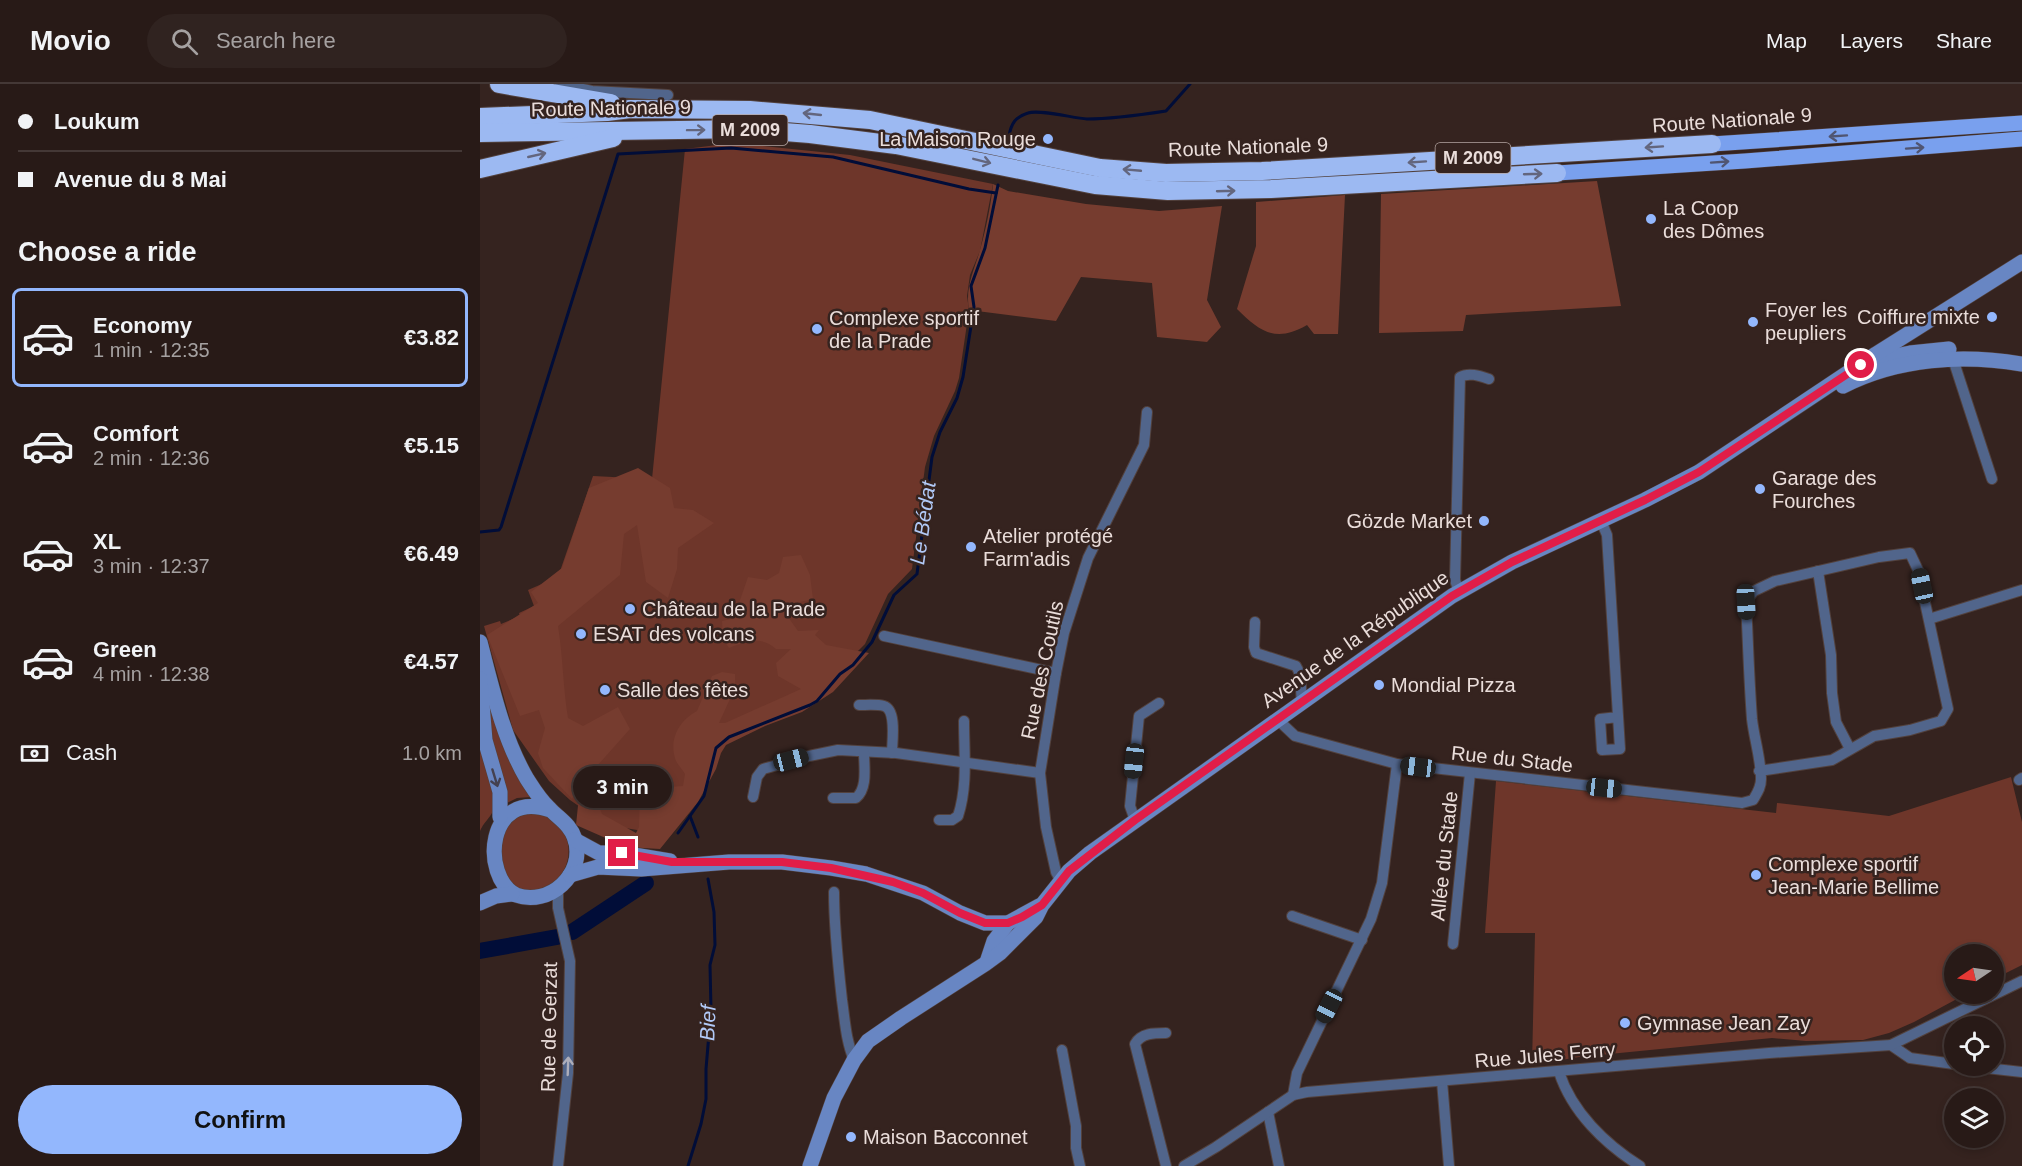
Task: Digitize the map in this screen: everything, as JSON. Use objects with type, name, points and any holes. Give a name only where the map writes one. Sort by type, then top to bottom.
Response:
[{"type":"highway","points":[[499,84],[615,104],[630,109]]},
{"type":"highway","name":"Route Nationale 9","points":[[480,117],[630,109],[750,110],[870,120],[1100,168],[1166,173],[1262,171],[1712,144]]},
{"type":"highway","name":"Route Nationale 9","points":[[480,133],[747,129],[810,134],[896,145],[1129,189],[1196,192],[1557,173]]},
{"type":"highway","points":[[480,169],[638,131]]},
{"type":"main road","name":"Route Nationale 9","points":[[1712,144],[2022,123]]},
{"type":"main road","name":"M 2009","points":[[1557,173],[2022,139]]},
{"type":"street","points":[[560,84],[592,91],[668,95]]},
{"type":"street","points":[[1907,359],[1941,313],[2022,262]]},
{"type":"street","name":"Avenue de la République","points":[[810,1166],[834,1098],[854,1060],[868,1041],[986,964],[1023,932],[1060,881],[1090,853],[1459,592],[1512,562],[1699,472],[1941,313]]},
{"type":"street","points":[[1951,354],[2022,364]]},
{"type":"street","points":[[1951,354],[1992,479]]},
{"type":"street","points":[[1861,365],[1888,356],[1907,359],[1951,354],[2022,355]]},
{"type":"street","name":"Avenue de la République","points":[[1785,416],[1870,374],[1907,359]]},
{"type":"street","points":[[1459,592],[1455,580],[1460,377],[1478,375],[1489,379]]},
{"type":"street","name":"Rue des Coutils","points":[[1060,881],[1046,827],[1040,773],[1056,673],[1064,633],[1088,558],[1144,445],[1147,412]]},
{"type":"street","points":[[1601,521],[1607,535],[1618,717]]},
{"type":"street","points":[[1910,553],[1918,570],[1948,709],[1941,721],[1910,730],[1874,736],[1832,760],[1760,771],[1753,720],[1746,602],[1754,591],[1775,581],[1818,571],[1879,557],[1910,553]]},
{"type":"street","points":[[1818,571],[1831,656],[1836,722],[1850,749]]},
{"type":"street","points":[[1929,619],[2022,590]]},
{"type":"street","points":[[1255,622],[1254,647],[1256,653],[1296,666],[1300,675],[1302,701]]},
{"type":"street","points":[[884,636],[1056,673]]},
{"type":"street","points":[[480,642],[507,735],[536,794],[566,823],[575,840],[576,858],[570,875],[558,889],[550,894],[532,898],[512,894],[501,888],[487,867],[484,855],[485,842]]},
{"type":"street","points":[[481,690],[485,740],[500,792],[501,817]]},
{"type":"street","points":[[1135,820],[1130,806],[1139,716],[1159,703]]},
{"type":"street","points":[[859,705],[885,706],[889,709],[892,719],[892,753]]},
{"type":"street","name":"Rue du Stade","points":[[1277,719],[1295,736],[1397,764],[1742,803],[1753,801],[1760,789],[1760,771]]},
{"type":"street","points":[[939,820],[952,820],[958,816],[964,789],[964,721]]},
{"type":"street","points":[[753,797],[757,777],[763,769],[838,750],[964,761],[1040,773]]},
{"type":"street","points":[[833,798],[856,798],[861,794],[864,752]]},
{"type":"street","points":[[1293,1095],[1297,1073],[1362,940],[1382,884],[1397,764]]},
{"type":"street","name":"Allée du Stade","points":[[1453,944],[1470,773]]},
{"type":"street","points":[[480,860],[485,842],[494,824],[501,817],[519,807],[540,807],[550,810]]},
{"type":"street","points":[[575,840],[599,853],[622,853],[672,862],[782,862],[866,874],[923,893],[960,913],[985,923],[1008,923]]},
{"type":"street","points":[[570,875],[598,867],[640,869],[709,863]]},
{"type":"street","name":"Rue de Gerzat","points":[[558,889],[558,908],[568,948],[570,970],[568,1073],[558,1166]]},
{"type":"street","points":[[834,892],[836,953],[848,1045],[854,1060]]},
{"type":"street","points":[[480,903],[496,896],[512,894]]},
{"type":"street","name":"Avenue de la République","points":[[986,964],[992,953],[994,941],[1008,923],[1042,905]]},
{"type":"street","points":[[960,913],[994,941],[1012,940]]},
{"type":"street","points":[[1292,916],[1362,940]]},
{"type":"street","name":"Rue Jules Ferry","points":[[1184,1166],[1293,1095],[1769,1053],[1891,1045],[2022,981]]},
{"type":"street","points":[[1166,1033],[1141,1037],[1135,1044],[1166,1166]]},
{"type":"street","points":[[1891,1045],[1910,1058],[1944,1063]]},
{"type":"street","points":[[1062,1050],[1076,1126],[1076,1148],[1080,1166]]},
{"type":"street","points":[[2004,1070],[2022,1072]]},
{"type":"street","points":[[1559,1072],[1568,1094],[1583,1117],[1609,1143],[1640,1166]]},
{"type":"street","points":[[1442,1081],[1449,1166]]},
{"type":"street","points":[[1268,1112],[1279,1166]]},
{"type":"shaded area","points":[[717,145],[763,146],[850,155],[993,184],[980,251],[970,275],[967,296],[969,310],[959,378],[934,436],[925,467],[912,569],[888,594],[865,644],[810,699],[726,732],[704,784],[643,831],[625,828],[590,814],[549,781],[513,730],[484,626],[500,621],[501,624],[520,616],[519,613],[534,606],[528,590],[558,577],[593,476],[652,479],[685,149]]},
{"type":"shaded area","points":[[1597,181],[1621,306],[1466,315],[1463,331],[1379,333],[1381,194]]},
{"type":"shaded area","points":[[993,184],[1008,191],[1086,204],[1159,211],[1222,206],[1207,300],[1221,327],[1207,342],[1157,337],[1152,283],[1081,277],[1056,321],[969,310],[969,286],[990,209]]},
{"type":"shaded area","points":[[1345,195],[1338,334],[1314,334],[1307,325],[1277,334],[1253,324],[1237,309],[1256,246],[1256,202]]},
{"type":"shaded area","points":[[638,468],[670,488],[674,508],[693,510],[714,523],[678,548],[677,569],[668,598],[646,582],[637,525],[624,534],[620,575],[558,626],[568,718],[583,726],[618,707],[630,729],[581,784],[590,782],[602,814],[636,833],[639,827],[640,789],[683,786],[685,774],[675,758],[675,737],[677,730],[686,719],[697,711],[712,676],[722,672],[735,674],[735,688],[719,723],[725,723],[801,689],[778,676],[776,663],[791,649],[776,649],[759,641],[729,648],[723,639],[722,621],[744,616],[739,603],[748,577],[767,580],[779,573],[783,557],[801,555],[810,575],[813,599],[800,602],[788,617],[798,631],[819,630],[815,635],[826,645],[869,653],[833,692],[802,712],[765,726],[726,745],[698,802],[660,849],[626,847],[576,825],[580,786],[572,799],[543,768],[538,753],[545,728],[539,710],[520,716],[487,635],[538,603],[531,592],[562,568],[589,488]]},
{"type":"shaded area","points":[[489,691],[531,797],[517,798],[505,804],[491,738]]},
{"type":"shaded area","points":[[480,712],[490,763],[494,803],[492,814],[480,831]]},
{"type":"shaded area","name":"Complexe sportif Jean-Marie Bellime","points":[[2011,777],[2022,822],[2022,965],[2004,974],[2004,944],[1944,944],[1944,1004],[1948,1004],[1889,1033],[1863,1040],[1806,1041],[1772,1038],[1579,1057],[1532,1065],[1535,933],[1485,933],[1496,781],[1776,813],[1777,803],[1889,816]]},
{"type":"shaded area","points":[[531,812],[554,820],[560,826],[566,836],[568,858],[559,878],[551,885],[542,890],[526,892],[500,879],[502,822]]},
{"type":"waterway","name":"Le Bédat","points":[[1009,136],[1012,125],[1017,119],[1033,112],[1087,119],[1117,118],[1166,111],[1190,84]]},
{"type":"waterway","points":[[480,532],[499,530],[501,527],[618,154],[731,148],[833,157],[969,189],[996,193]]},
{"type":"waterway","name":"Le Bédat","points":[[678,833],[704,796],[716,748],[729,737],[817,701],[872,642],[894,595],[917,574],[932,457],[940,432],[957,398],[963,377],[974,307],[971,286],[985,248],[998,185]]},
{"type":"waterway","name":"Bief","points":[[690,816],[698,837]]},
{"type":"waterway","name":"Bief","points":[[688,1166],[706,1099],[711,1010],[710,965],[715,945],[714,912],[708,879]]},
{"type":"waterway","name":"Le Bédat","points":[[572,932],[646,883]]},
{"type":"waterway","name":"Le Bédat","points":[[480,951],[557,937]]},
{"type":"place","name":"La Maison Rouge","points":[[1048,139]]},
{"type":"place","name":"La Coop des Dômes","points":[[1651,219]]},
{"type":"place","name":"Coiffure mixte","points":[[1992,317]]},
{"type":"place","name":"Foyer les peupliers","points":[[1753,322]]},
{"type":"place","name":"Complexe sportif de la Prade","points":[[817,329]]},
{"type":"place","name":"Garage des Fourches","points":[[1760,489]]},
{"type":"place","name":"Gözde Market","points":[[1484,521]]},
{"type":"place","name":"Atelier protégé Farm'adis","points":[[971,547]]},
{"type":"place","name":"Château de la Prade","points":[[630,609]]},
{"type":"place","name":"ESAT des volcans","points":[[581,634]]},
{"type":"place","name":"Mondial Pizza","points":[[1379,685]]},
{"type":"place","name":"Salle des fêtes","points":[[605,690]]},
{"type":"place","name":"Complexe sportif Jean-Marie Bellime","points":[[1756,875]]},
{"type":"place","name":"Gymnase Jean Zay","points":[[1625,1023]]},
{"type":"place","name":"Maison Bacconnet","points":[[851,1137]]},
{"type":"route","points":[[622,853],[672,862],[782,862],[866,874],[923,893],[960,913],[985,923],[1008,923],[1042,905],[1069,871],[1090,853],[1452,596],[1512,562],[1614,515],[1699,472],[1861,365]]}]
